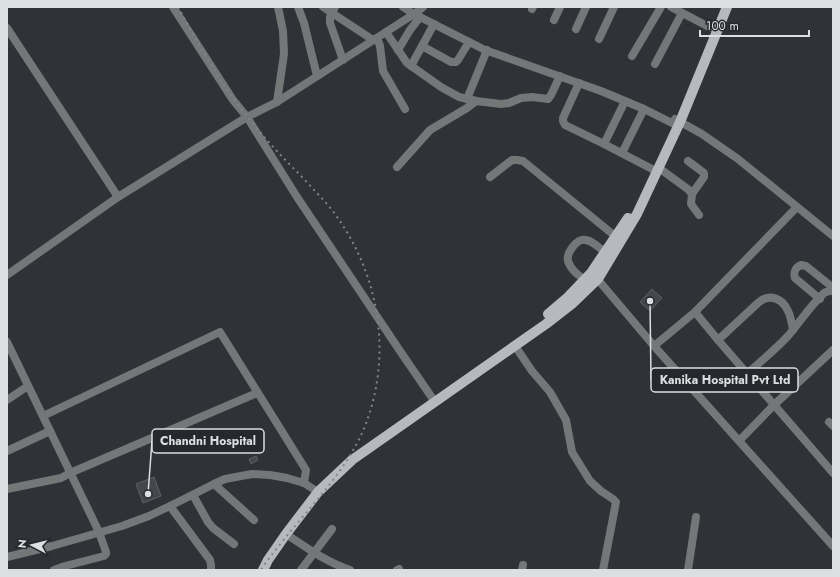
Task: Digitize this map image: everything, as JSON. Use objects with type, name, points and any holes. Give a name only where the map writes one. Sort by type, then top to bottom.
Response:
[{"type":"main road","points":[[676,122],[720,7]]},
{"type":"main road","points":[[502,351],[515,346],[573,303],[637,214],[726,7]]},
{"type":"main road","points":[[257,570],[264,555],[312,488],[502,351],[591,277],[605,252],[619,238]]},
{"type":"main road","points":[[263,570],[286,534],[312,488]]},
{"type":"street","points":[[174,7],[233,100],[247,117],[395,345],[434,399]]},
{"type":"street","points":[[277,102],[284,54],[283,31],[278,7]]},
{"type":"street","points":[[298,7],[304,23],[317,76]]},
{"type":"street","points":[[323,7],[334,10],[375,39],[380,46],[382,67],[385,75],[405,109]]},
{"type":"street","points":[[403,7],[417,16],[487,50],[579,83],[702,134],[738,158],[833,236]]},
{"type":"street","points":[[398,50],[423,7]]},
{"type":"street","points":[[554,20],[560,7]]},
{"type":"street","points":[[576,29],[586,7]]},
{"type":"street","points":[[599,39],[614,7]]},
{"type":"street","points":[[632,56],[661,7]]},
{"type":"street","points":[[671,7],[711,28]]},
{"type":"street","points":[[334,10],[330,17],[330,23],[342,60]]},
{"type":"street","points":[[656,64],[682,13]]},
{"type":"street","points":[[7,274],[118,197],[247,117],[277,102],[386,32],[417,16]]},
{"type":"street","points":[[411,66],[434,24]]},
{"type":"street","points":[[7,28],[118,197]]},
{"type":"street","points":[[386,32],[407,63],[459,97],[476,101],[505,104],[521,98],[532,97],[548,99],[560,76]]},
{"type":"street","points":[[422,46],[453,62],[458,60],[469,42]]},
{"type":"street","points":[[467,99],[487,50]]},
{"type":"street","points":[[579,83],[563,118],[564,124],[569,128],[656,168],[689,190],[692,194]]},
{"type":"street","points":[[397,167],[430,130],[476,101]]},
{"type":"street","points":[[604,144],[625,101]]},
{"type":"street","points":[[622,153],[644,109]]},
{"type":"street","points":[[490,177],[512,160],[523,161],[619,238]]},
{"type":"street","points":[[688,161],[704,173],[704,176],[692,194],[690,204],[699,215]]},
{"type":"street","points":[[654,346],[695,312],[796,207]]},
{"type":"street","points":[[605,252],[590,241],[578,241],[570,252],[568,262],[575,272],[591,277],[833,546]]},
{"type":"street","points":[[747,374],[787,337],[808,310],[820,299],[827,292],[833,291],[832,288],[806,266],[801,264],[799,265],[794,272],[795,278],[820,299]]},
{"type":"street","points":[[718,340],[762,299],[769,297],[776,298],[787,308],[793,330]]},
{"type":"street","points":[[695,312],[833,473]]},
{"type":"street","points":[[43,416],[220,332],[306,470],[312,488]]},
{"type":"street","points":[[7,342],[10,356],[28,386],[43,416],[99,532],[106,552],[105,556],[54,570]]},
{"type":"street","points":[[515,346],[532,371],[550,392],[566,420],[572,452],[590,481],[616,502],[603,570]]},
{"type":"street","points":[[739,441],[774,405],[833,350]]},
{"type":"street","points":[[7,400],[28,386]]},
{"type":"street","points":[[7,490],[61,478],[257,393]]},
{"type":"street","points":[[7,451],[50,431]]},
{"type":"street","points":[[7,557],[135,521],[225,480],[252,474],[270,475],[287,478],[312,488]]},
{"type":"street","points":[[214,484],[254,520]]},
{"type":"street","points":[[192,494],[205,518],[213,528],[234,544]]},
{"type":"street","points":[[170,506],[210,560],[211,570]]},
{"type":"street","points":[[688,570],[696,517]]},
{"type":"street","points":[[301,570],[332,529]]},
{"type":"street","points":[[286,534],[333,564],[350,570]]},
{"type":"building","points":[[652,289],[662,298],[650,311],[640,302]]},
{"type":"building","points":[[256,456],[258,460],[251,464],[249,459]]},
{"type":"building","points":[[154,477],[161,496],[143,503],[136,484]]},
{"type":"railway","points":[[178,7],[211,64],[239,106],[255,127],[332,210],[348,235],[361,261],[371,288],[377,316],[379,345],[378,374],[373,403],[363,431],[339,472],[261,570]]},
{"type":"place","name":"Kanika Hospital Pvt Ltd","points":[[650,301]]},
{"type":"place","name":"Chandni Hospital","points":[[148,494]]}]
